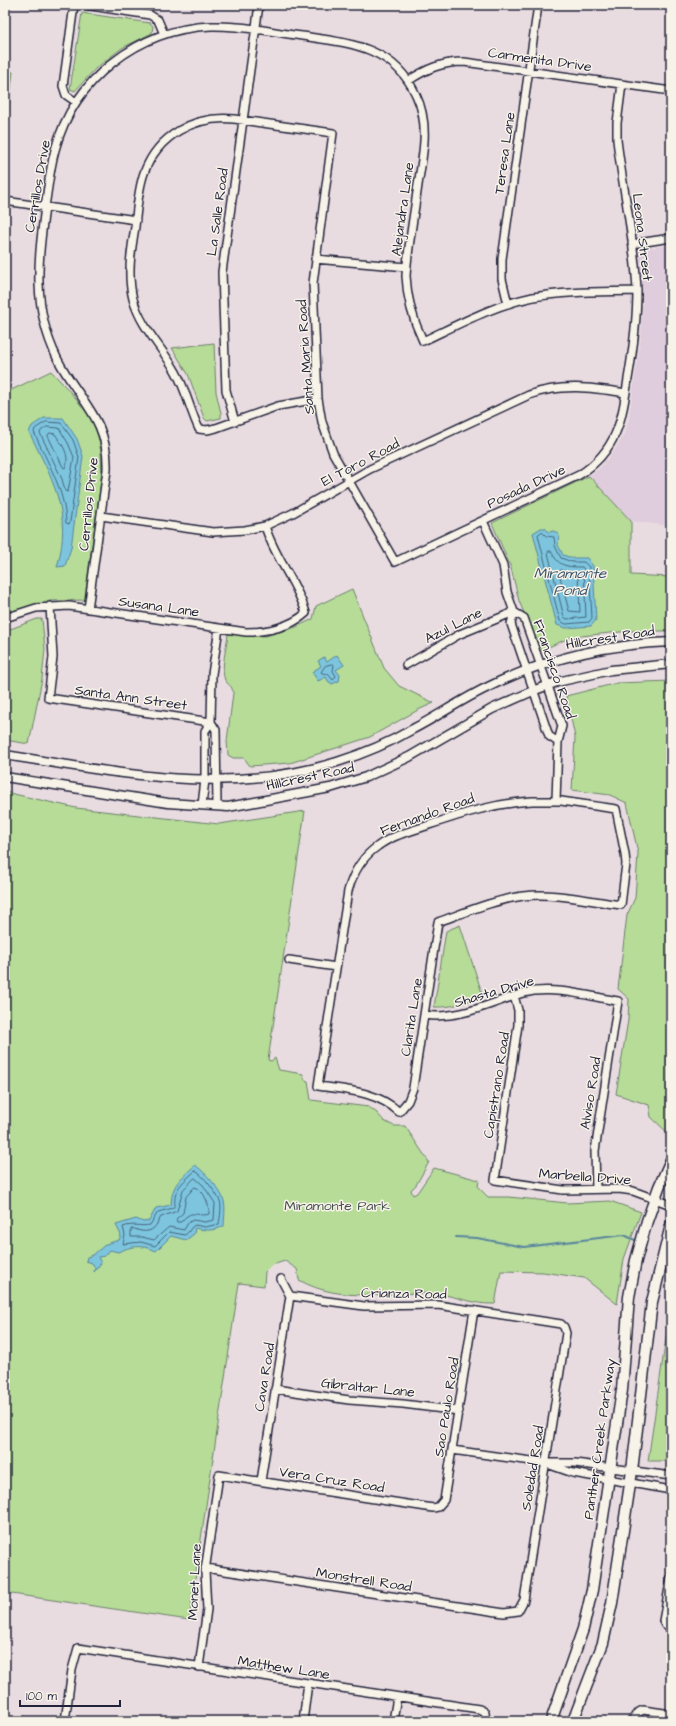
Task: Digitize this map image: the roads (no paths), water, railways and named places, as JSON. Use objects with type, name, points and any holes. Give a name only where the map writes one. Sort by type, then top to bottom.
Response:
[{"type":"main road","name":"Panther Creek Parkway","points":[[551,1721],[583,1629],[589,1603],[622,1390],[629,1297],[636,1260],[655,1199],[671,1160]]},
{"type":"main road","points":[[573,1721],[602,1643],[612,1603],[632,1471],[652,1302],[671,1224]]},
{"type":"street","points":[[74,5],[63,86],[66,95],[76,102]]},
{"type":"street","points":[[85,5],[150,15],[158,20],[164,34]]},
{"type":"street","name":"La Salle Road","points":[[235,422],[226,390],[222,279],[225,246],[259,5]]},
{"type":"street","name":"Teresa Lane","points":[[508,304],[503,286],[501,265],[538,5]]},
{"type":"street","name":"Cerrillos Drive","points":[[88,609],[107,465],[104,436],[94,414],[68,378],[48,337],[41,310],[38,270],[52,160],[56,144],[66,120],[76,102],[97,76],[114,61],[133,48],[164,34],[207,26],[230,26],[346,43],[363,47],[388,60],[398,68],[408,81]]},
{"type":"street","name":"Carmenita Drive","points":[[408,81],[429,68],[450,62],[472,62],[671,91]]},
{"type":"street","name":"Alejandra Lane","points":[[408,81],[416,94],[421,109],[425,139],[407,267],[406,285],[408,302],[413,319],[423,341],[508,304]]},
{"type":"street","name":"Leona Street","points":[[622,84],[617,123],[617,140],[632,244],[637,291],[635,333],[626,393]]},
{"type":"street","points":[[243,120],[218,118],[202,121],[179,130],[166,140],[151,158],[144,173],[130,264],[130,281],[133,298],[142,322],[170,362],[180,380],[198,429],[207,430],[235,422],[278,406],[318,399]]},
{"type":"street","name":"Santa Maria Road","points":[[243,120],[333,133],[315,259],[313,294],[318,399],[322,422],[329,444],[348,482],[395,562]]},
{"type":"street","points":[[5,201],[136,220]]},
{"type":"street","points":[[632,244],[671,238]]},
{"type":"street","points":[[315,259],[407,267]]},
{"type":"street","points":[[508,304],[534,297],[560,294],[637,291]]},
{"type":"street","name":"El Toro Road","points":[[101,516],[213,532],[239,531],[265,526],[289,516],[382,463],[521,398],[556,388],[574,387],[626,393]]},
{"type":"street","name":"Posada Drive","points":[[395,562],[572,479],[593,465],[606,451],[617,433],[622,418],[626,393]]},
{"type":"street","name":"Francisco Road","points":[[483,520],[500,558],[507,592],[514,612],[511,624],[535,690],[549,736],[558,742],[562,726],[542,664],[524,618],[514,612]]},
{"type":"street","name":"Susana Lane","points":[[5,618],[29,610],[50,606],[69,606],[246,632],[262,631],[287,624],[300,618],[306,613],[297,590],[272,546],[265,526]]},
{"type":"street","name":"Santa Ann Street","points":[[50,606],[53,650],[48,698],[211,722]]},
{"type":"street","name":"Azul Lane","points":[[406,665],[460,634],[514,612]]},
{"type":"street","points":[[202,805],[205,780],[205,731],[211,722],[212,674],[219,628]]},
{"type":"street","name":"Hillcrest Road","points":[[5,755],[166,778],[217,781],[286,774],[320,767],[353,757],[399,737],[475,693],[527,669],[576,654],[606,648],[671,642]]},
{"type":"street","name":"Hillcrest Road","points":[[5,777],[160,802],[228,807],[330,788],[366,777],[409,757],[492,709],[549,685],[576,677],[611,670],[671,664]]},
{"type":"street","points":[[211,722],[216,730],[217,806]]},
{"type":"street","points":[[556,801],[558,742]]},
{"type":"street","name":"Fernando Road","points":[[399,1112],[383,1100],[370,1094],[318,1086],[349,885],[360,864],[379,845],[394,837],[481,808],[514,802],[556,801],[616,809],[626,864],[620,906],[552,895],[524,896],[499,901],[438,922]]},
{"type":"street","name":"Clarita Lane","points":[[399,1112],[408,1101],[413,1088],[438,922]]},
{"type":"street","points":[[289,960],[336,967]]},
{"type":"street","name":"Shasta Drive","points":[[424,1015],[440,1017],[457,1015],[529,991],[546,990],[618,1001]]},
{"type":"street","name":"Capistrano Road","points":[[495,1180],[518,1025],[518,1010],[514,996]]},
{"type":"street","name":"Alviso Road","points":[[596,1189],[595,1151],[618,1001]]},
{"type":"street","name":"Marbella Drive","points":[[495,1180],[563,1190],[611,1188],[627,1190],[671,1205]]},
{"type":"street","points":[[280,1279],[290,1296]]},
{"type":"street","name":"Crianza Road","points":[[290,1296],[354,1305],[382,1306],[430,1304],[561,1324],[564,1327]]},
{"type":"street","name":"Cava Road","points":[[261,1481],[290,1296]]},
{"type":"street","name":"Sao Paulo Road","points":[[440,1506],[444,1500],[474,1310]]},
{"type":"street","name":"Soledad Road","points":[[518,1611],[526,1595],[566,1333],[564,1327]]},
{"type":"street","name":"Gibraltar Lane","points":[[275,1389],[349,1400],[403,1404],[459,1412]]},
{"type":"street","points":[[452,1450],[546,1463],[575,1463],[611,1467],[671,1476]]},
{"type":"street","points":[[546,1463],[574,1473],[671,1490]]},
{"type":"street","name":"Vera Cruz Road","points":[[219,1475],[433,1508],[440,1506]]},
{"type":"street","name":"Monet Lane","points":[[199,1667],[207,1609],[205,1568],[219,1475]]},
{"type":"street","name":"Monstrell Road","points":[[205,1568],[504,1613],[518,1611]]},
{"type":"street","points":[[668,1627],[664,1618],[671,1577]]},
{"type":"street","name":"Matthew Lane","points":[[65,1721],[72,1670],[78,1648],[479,1709],[485,1717]]},
{"type":"street","points":[[303,1721],[308,1684]]},
{"type":"street","points":[[393,1721],[397,1697]]},
{"type":"street","points":[[632,1721],[639,1712],[643,1710],[671,1714]]},
{"type":"water","points":[[44,418],[63,418],[77,439],[83,456],[71,548],[65,566],[57,567],[63,530],[58,497],[29,432],[32,426]]},
{"type":"water","name":"Miramonte Pond","points":[[541,528],[545,528],[548,532],[554,531],[559,535],[558,545],[563,555],[572,558],[587,558],[593,566],[596,620],[591,626],[566,628],[557,625],[533,533]]},
{"type":"water","points":[[337,655],[344,665],[336,670],[340,675],[339,681],[332,684],[326,677],[318,681],[312,672],[321,666],[318,661],[324,657],[327,662]]},
{"type":"water","points":[[195,1165],[212,1182],[223,1197],[225,1207],[224,1226],[210,1230],[195,1228],[194,1234],[186,1240],[171,1236],[156,1251],[146,1247],[132,1247],[118,1252],[110,1250],[105,1256],[98,1257],[101,1263],[94,1272],[95,1268],[92,1263],[86,1261],[87,1257],[93,1255],[106,1244],[119,1240],[121,1235],[116,1225],[136,1219],[143,1222],[149,1221],[156,1208],[171,1205],[173,1192],[178,1182]]},
{"type":"waterway","points":[[456,1237],[477,1238],[524,1247],[624,1235],[635,1240]]},
{"type":"park label","name":"Miramonte Park","points":[[337,1205]]}]
